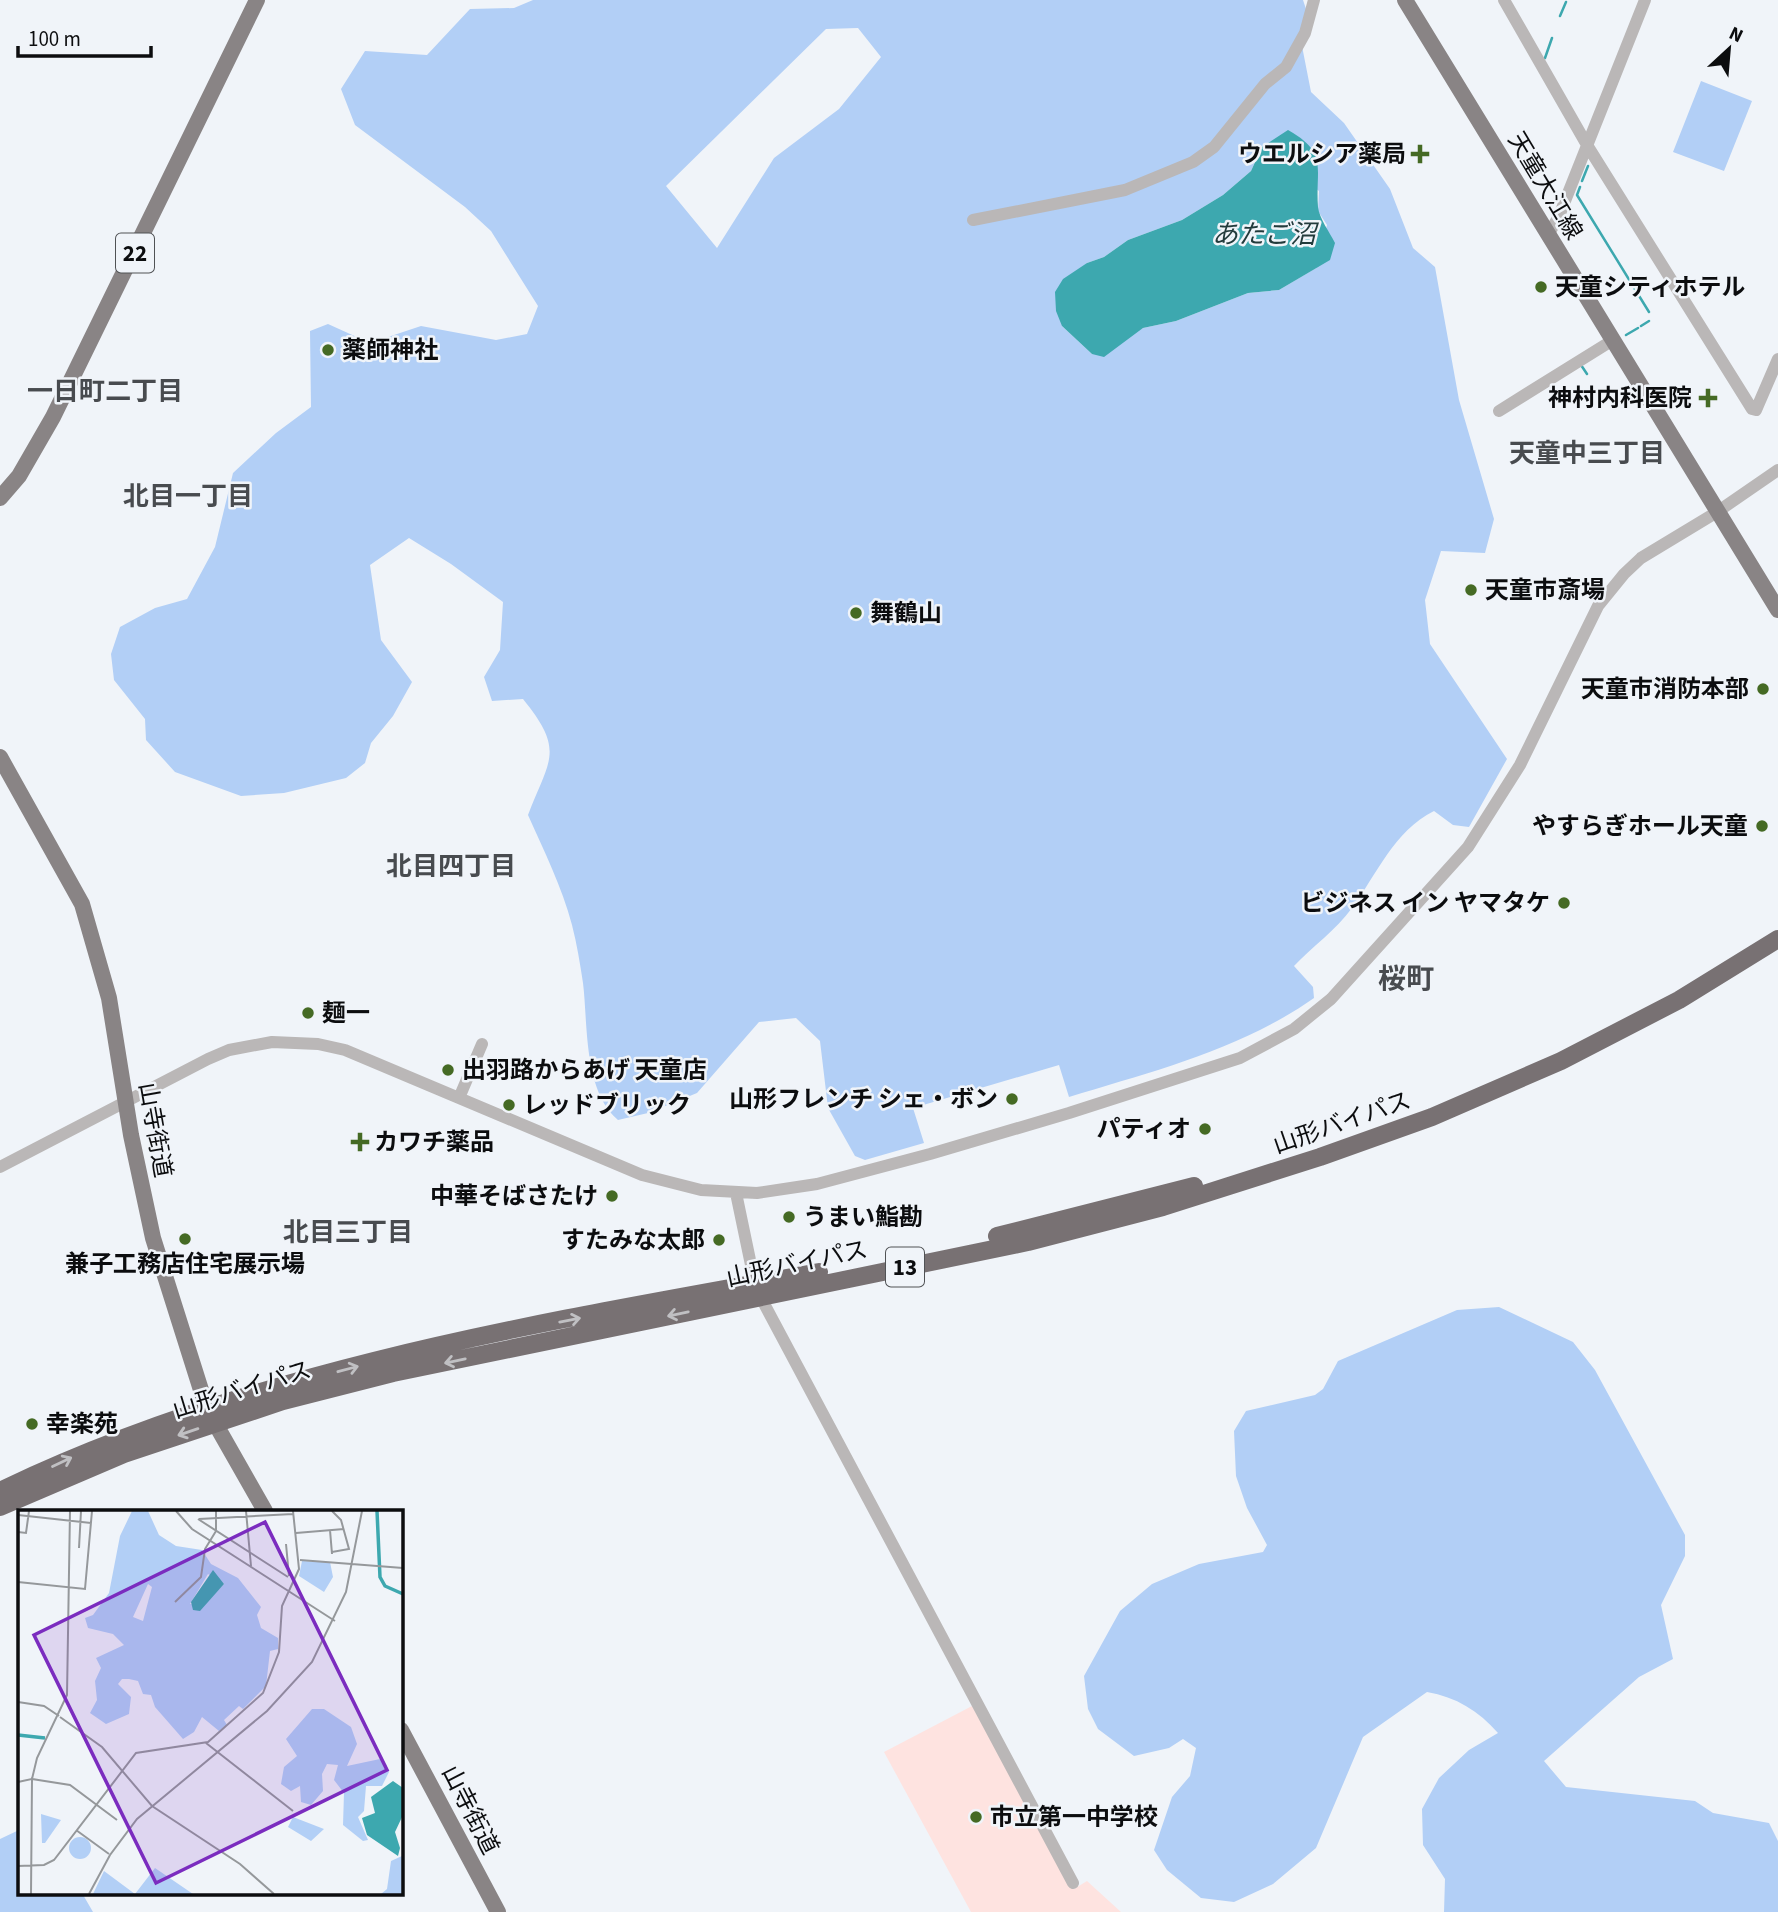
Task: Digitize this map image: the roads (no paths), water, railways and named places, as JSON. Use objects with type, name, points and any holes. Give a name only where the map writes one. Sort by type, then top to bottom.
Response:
[{"type":"highway","name":"山形バイパス","points":[[758,1290],[1079,1217],[1216,1180],[1416,1114],[1544,1058],[1641,1010],[1740,953],[1778,926]]},
{"type":"highway","name":"山形バイパス","points":[[0,1491],[78,1455],[396,1357],[1097,1225],[1320,1157],[1453,1109],[1561,1061],[1679,1000],[1778,939]]},
{"type":"highway","name":"山形バイパス","points":[[0,1507],[210,1416]]},
{"type":"main road","name":"22","points":[[0,498],[19,476],[53,417],[257,0]]},
{"type":"main road","name":"天童大江線","points":[[1405,0],[1778,610]]},
{"type":"main road","name":"山寺街道","points":[[0,757],[82,904],[109,998],[153,1238],[210,1416],[264,1510]]},
{"type":"main road","name":"山寺街道","points":[[402,1732],[498,1912]]},
{"type":"street","points":[[973,220],[1125,190],[1193,162],[1214,147],[1265,83],[1286,67],[1305,33],[1314,0]]},
{"type":"street","points":[[1504,0],[1587,145],[1752,409],[1756,410],[1761,403],[1778,359]]},
{"type":"street","points":[[1548,236],[1645,0]]},
{"type":"street","points":[[1499,411],[1612,340]]},
{"type":"street","points":[[0,1167],[229,1050],[294,1041],[345,1050],[642,1175],[686,1187],[736,1193],[779,1192],[817,1184],[1069,1113],[1240,1058],[1294,1029],[1348,983],[1449,870],[1484,826],[1520,765],[1581,637],[1609,591],[1641,558],[1717,512],[1778,470]]},
{"type":"street","points":[[459,1098],[482,1044]]},
{"type":"street","points":[[736,1193],[758,1290],[1073,1883]]},
{"type":"water","name":"あたご沼","points":[[1288,130],[1310,146],[1315,154],[1319,211],[1335,243],[1330,260],[1279,290],[1248,293],[1176,321],[1143,328],[1104,357],[1092,354],[1062,326],[1056,311],[1055,292],[1063,279],[1087,263],[1104,257],[1128,240],[1182,220],[1223,195],[1251,171],[1262,147]]},
{"type":"waterway","points":[[1560,16],[1566,2]]},
{"type":"waterway","points":[[1545,58],[1552,38]]},
{"type":"waterway","points":[[1582,181],[1588,166]]},
{"type":"waterway","points":[[1580,187],[1577,195],[1649,312]]},
{"type":"waterway","points":[[1641,326],[1649,321]]},
{"type":"waterway","points":[[1626,335],[1638,328]]},
{"type":"waterway","points":[[1581,365],[1587,374]]},
{"type":"place","name":"ウエルシア薬局","points":[[1420,154]]},
{"type":"place","name":"天童シティホテル","points":[[1541,287]]},
{"type":"place","name":"薬師神社","points":[[328,350]]},
{"type":"place","name":"神村内科医院","points":[[1708,398]]},
{"type":"place","name":"天童市斎場","points":[[1471,590]]},
{"type":"place","name":"舞鶴山","points":[[856,613]]},
{"type":"place","name":"天童市消防本部","points":[[1763,689]]},
{"type":"place","name":"やすらぎホール天童","points":[[1762,826]]},
{"type":"place","name":"ビジネス イン ヤマタケ","points":[[1564,903]]},
{"type":"place","name":"麺一","points":[[308,1013]]},
{"type":"place","name":"出羽路からあげ 天童店","points":[[448,1070]]},
{"type":"place","name":"山形フレンチ シェ・ボン","points":[[1012,1099]]},
{"type":"place","name":"レッドブリック","points":[[509,1105]]},
{"type":"place","name":"パティオ","points":[[1205,1129]]},
{"type":"place","name":"カワチ薬品","points":[[360,1142]]},
{"type":"place","name":"中華そばさたけ","points":[[612,1196]]},
{"type":"place","name":"うまい鮨勘","points":[[789,1217]]},
{"type":"place","name":"兼子工務店住宅展示場","points":[[185,1239]]},
{"type":"place","name":"すたみな太郎","points":[[719,1240]]},
{"type":"place","name":"幸楽苑","points":[[32,1424]]},
{"type":"place","name":"市立第一中学校","points":[[976,1817]]},
{"type":"district","name":"一日町二丁目","points":[[105,391]]},
{"type":"district","name":"天童中三丁目","points":[[1587,453]]},
{"type":"district","name":"北目一丁目","points":[[188,496]]},
{"type":"district","name":"北目四丁目","points":[[451,866]]},
{"type":"district","name":"桜町","points":[[1406,979]]},
{"type":"district","name":"北目三丁目","points":[[348,1232]]}]
